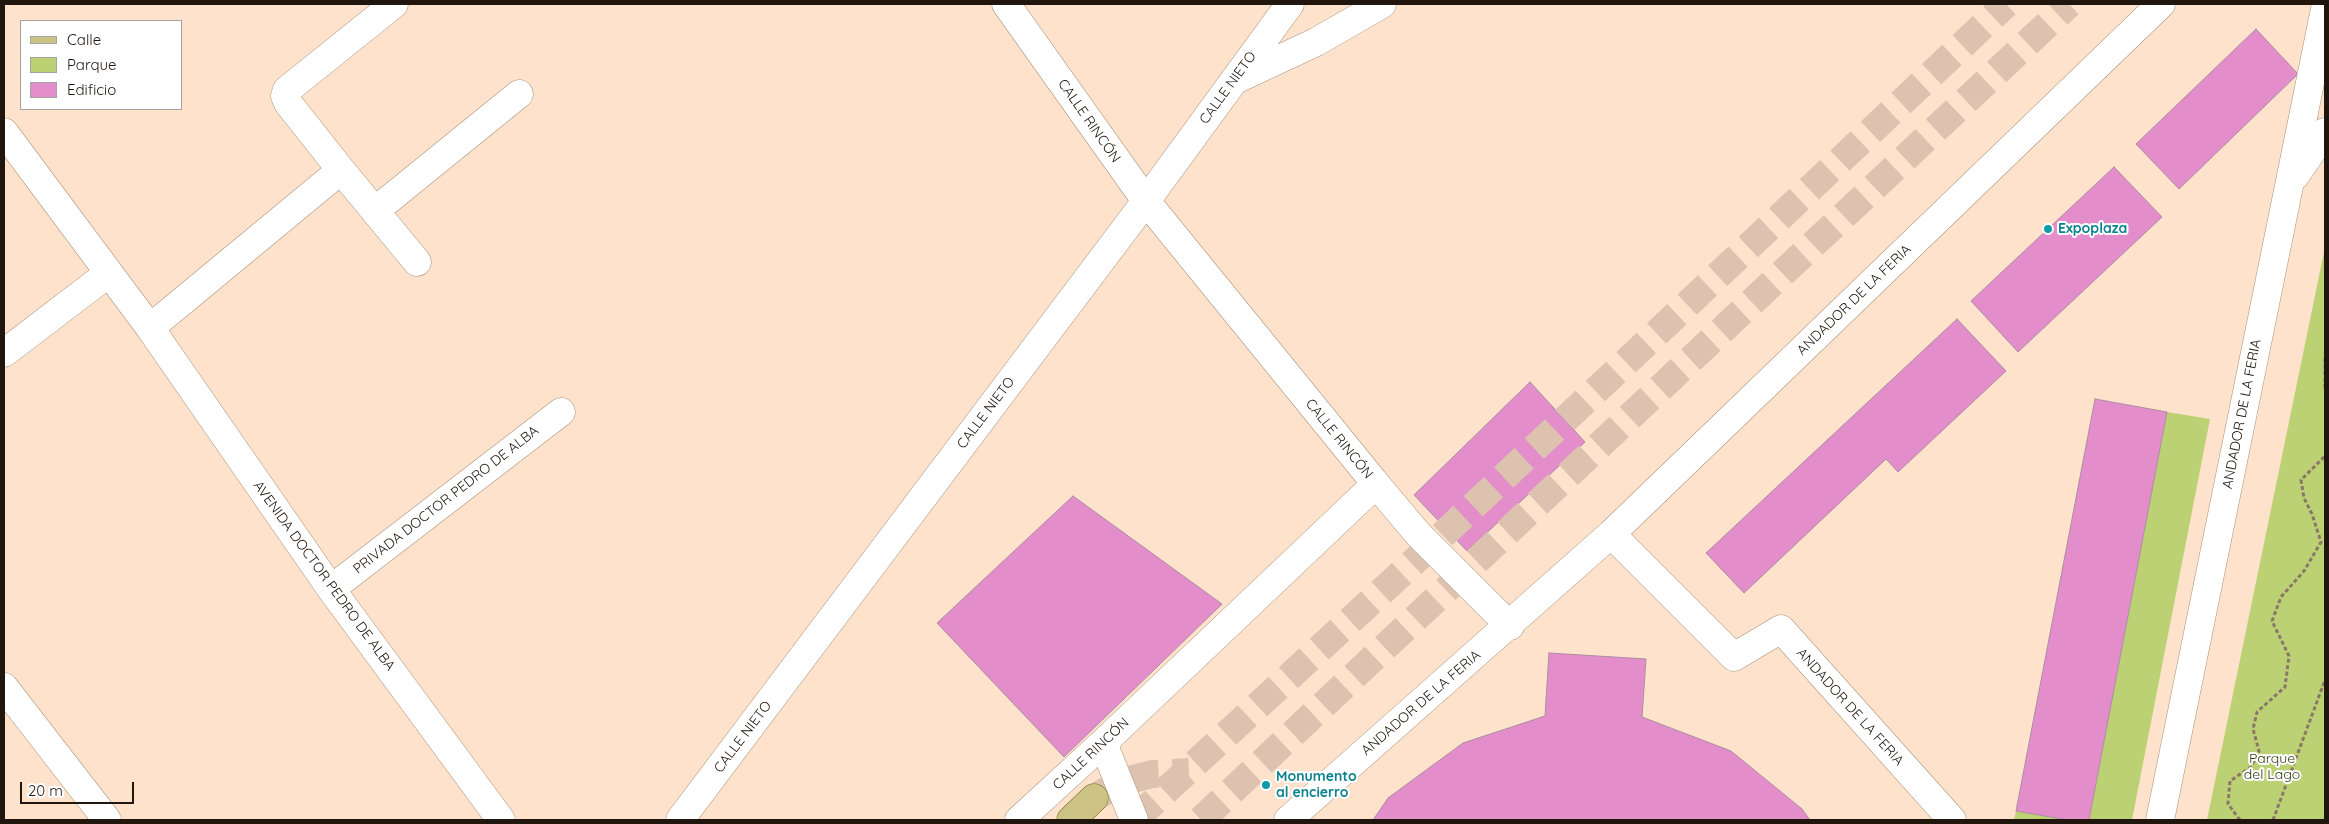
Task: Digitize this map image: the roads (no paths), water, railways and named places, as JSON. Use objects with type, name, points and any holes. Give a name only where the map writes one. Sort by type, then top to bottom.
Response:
[{"type":"main road","points":[[1070,820],[1094,798]]},
{"type":"street","points":[[394,4],[287,90],[285,96],[341,170],[376,210],[417,262]]},
{"type":"street","name":"CALLE RINCÓN","points":[[1006,4],[1146,201],[1376,484],[1019,820]]},
{"type":"street","name":"CALLE NIETO","points":[[680,820],[1146,201],[1290,4]]},
{"type":"street","points":[[1235,79],[1316,42],[1382,4]]},
{"type":"street","name":"ANDADOR DE LA FERIA","points":[[1288,820],[1510,626],[1611,534],[2161,4]]},
{"type":"street","name":"ANDADOR DE LA FERIA","points":[[2160,820],[2287,187],[2325,9]]},
{"type":"street","points":[[376,210],[519,94]]},
{"type":"street","name":"AVENIDA DOCTOR PEDRO DE ALBA","points":[[4,132],[150,328],[331,589],[501,820]]},
{"type":"street","points":[[2287,187],[2325,132]]},
{"type":"street","points":[[150,328],[341,170]]},
{"type":"street","points":[[4,353],[109,273]]},
{"type":"street","name":"PRIVADA DOCTOR PEDRO DE ALBA","points":[[331,589],[561,412]]},
{"type":"street","points":[[1376,484],[1418,534],[1510,626]]},
{"type":"street","name":"ANDADOR DE LA FERIA","points":[[1611,534],[1734,657],[1781,629],[1952,820]]},
{"type":"street","points":[[4,687],[107,820]]},
{"type":"street","points":[[1103,743],[1134,820]]},
{"type":"tunnel","points":[[1134,820],[1431,546],[2006,4]]},
{"type":"tunnel","points":[[1201,820],[2069,4]]},
{"type":"tunnel","points":[[1094,798],[1121,782],[1152,774],[1189,772]]},
{"type":"place","name":"Expoplaza","points":[[2048,229]]},
{"type":"place","name":"Monumento al encierro","points":[[1266,785]]},
{"type":"park label","name":"Parque del Lago","points":[[2272,768]]}]
